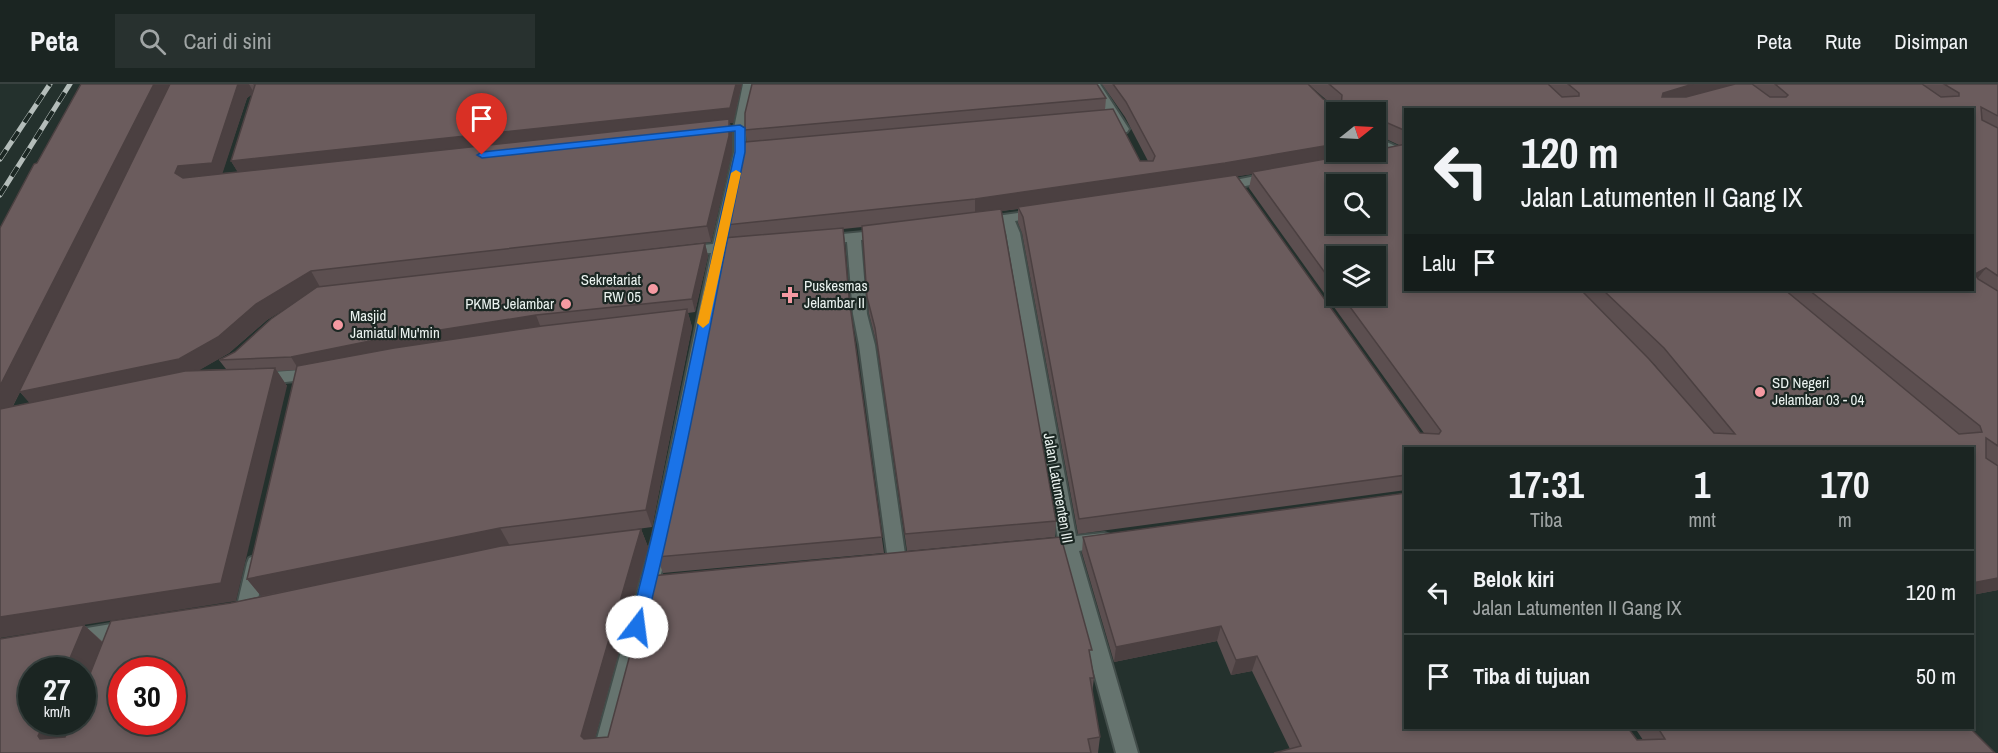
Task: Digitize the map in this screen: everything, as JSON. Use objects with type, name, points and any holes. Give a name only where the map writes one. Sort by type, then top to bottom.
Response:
[{"type":"street","points":[[604,753],[662,535],[698,319],[721,247],[745,152],[736,128],[749,84]]},
{"type":"street","points":[[1094,84],[1111,118],[1130,143]]},
{"type":"street","points":[[1386,146],[1402,154]]},
{"type":"street","points":[[1386,156],[1402,154]]},
{"type":"street","points":[[1205,189],[1241,189],[1290,173]]},
{"type":"street","points":[[972,223],[1052,212]]},
{"type":"street","name":"Jalan Latumenten III","points":[[1007,218],[1013,233],[1068,545],[1127,753]]},
{"type":"street","points":[[810,241],[901,232]]},
{"type":"street","points":[[854,237],[860,314],[867,345],[897,561]]},
{"type":"street","points":[[667,252],[756,244]]},
{"type":"street","points":[[242,380],[297,384],[327,372]]},
{"type":"street","points":[[638,538],[662,535]]},
{"type":"street","points":[[1023,550],[1126,537]]},
{"type":"street","points":[[246,610],[262,541]]},
{"type":"street","points":[[874,564],[920,559]]},
{"type":"street","points":[[649,585],[672,583]]},
{"type":"street","points":[[223,614],[269,606]]},
{"type":"street","points":[[54,641],[143,627]]},
{"type":"street","points":[[112,652],[121,630]]},
{"type":"building","points":[[81,84],[154,84],[0,386],[0,228]]},
{"type":"building","points":[[170,84],[238,84],[212,163],[178,166],[175,173],[183,178],[729,119],[729,136],[707,226],[311,271],[256,304],[218,337],[179,359],[19,392]]},
{"type":"building","points":[[254,84],[736,84],[730,108],[231,161]]},
{"type":"building","points":[[752,84],[1097,84],[1106,98],[745,130],[745,113]]},
{"type":"building","points":[[1113,84],[1308,84],[1329,102],[1326,102],[1326,146],[1225,163],[975,199],[726,225],[745,142],[1113,109],[1140,161],[1153,161],[1155,156],[1126,102]]},
{"type":"building","points":[[1329,84],[1548,84],[1562,97],[1579,96],[1579,93],[1568,84],[1693,84],[1663,93],[1662,97],[1686,97],[1735,84],[1752,84],[1770,97],[1786,97],[1788,95],[1775,84],[1922,84],[1941,97],[1959,96],[1959,93],[1944,84],[1998,84],[1998,116],[1981,107],[1982,120],[1998,128],[1998,276],[1986,268],[1975,274],[1978,279],[1998,291],[1998,446],[1986,438],[1986,458],[1998,466],[1998,578],[1974,583],[1974,447],[1404,447],[1404,475],[1079,519],[1023,217],[1018,207],[1236,175],[1326,301],[1326,306],[1329,306],[1420,433],[1439,434],[1441,431],[1349,306],[1386,306],[1386,246],[1326,246],[1326,274],[1252,172],[1326,159],[1326,162],[1386,162],[1386,148],[1404,144],[1404,291],[1582,291],[1649,359],[1714,433],[1735,434],[1664,348],[1604,291],[1786,291],[1959,434],[1982,432],[1980,426],[1810,291],[1974,291],[1974,108],[1404,108],[1404,130],[1386,122],[1386,102],[1341,102],[1342,95]]},
{"type":"building","points":[[1001,209],[1056,521],[905,534],[875,328],[867,297],[862,226]]},
{"type":"building","points":[[843,228],[849,298],[882,537],[657,557],[668,519],[723,238]]},
{"type":"building","points":[[705,243],[692,299],[536,315],[370,341],[291,357],[219,360],[235,352],[271,319],[317,287]]},
{"type":"building","points":[[687,309],[646,510],[500,528],[247,579],[297,366],[394,348],[542,326]]},
{"type":"building","points":[[275,368],[221,583],[0,617],[0,409],[185,371]]},
{"type":"building","points":[[1404,493],[1404,729],[1629,729],[1637,740],[1665,739],[1659,729],[1971,729],[1995,753],[1274,753],[1301,746],[1257,656],[1236,660],[1221,626],[1116,647],[1083,537]]},
{"type":"building","points":[[641,529],[581,736],[584,739],[608,737],[651,576],[1061,537],[1092,650],[1089,650],[1094,678],[1090,678],[1100,737],[1088,739],[1091,753],[0,753],[0,639],[84,625],[70,657],[18,657],[18,735],[38,735],[40,739],[65,737],[66,735],[96,735],[96,659],[111,621],[231,603],[501,546]]},
{"type":"railway","points":[[0,159],[50,84]]},
{"type":"railway","points":[[0,195],[70,84]]},
{"type":"slow traffic","points":[[703,323],[719,259],[736,173]]},
{"type":"place","name":"Sekretariat RW 05","points":[[653,289]]},
{"type":"place","name":"Puskesmas Jelambar II","points":[[790,295]]},
{"type":"place","name":"PKMB Jelambar","points":[[566,304]]},
{"type":"place","name":"Masjid Jamiatul Mu'min","points":[[338,325]]},
{"type":"place","name":"SD Negeri Jelambar 03 - 04","points":[[1760,392]]},
{"type":"route","points":[[482,155],[740,128],[740,152],[719,259],[704,318],[662,535],[637,627]]}]
